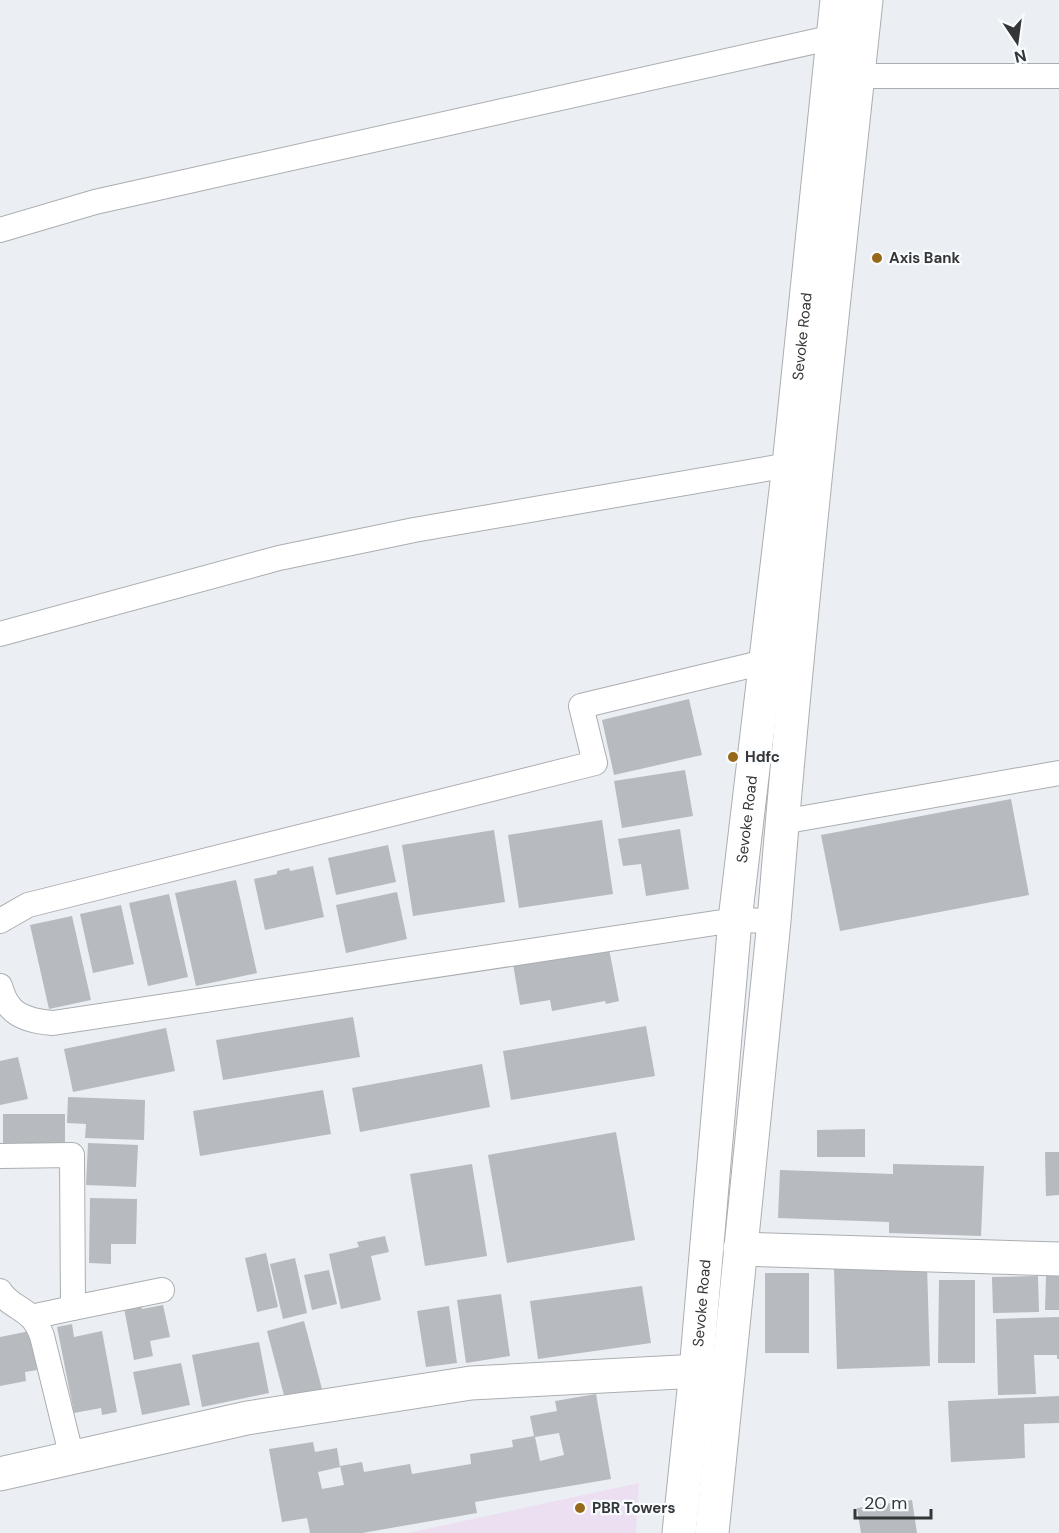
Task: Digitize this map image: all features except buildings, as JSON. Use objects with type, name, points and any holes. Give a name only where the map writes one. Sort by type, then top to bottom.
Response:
[{"type":"main road","name":"Sevoke Road","points":[[712,1533],[774,921],[829,221],[837,0]]},
{"type":"main road","name":"Sevoke Road","points":[[679,1533],[696,1371],[735,920],[789,465],[829,221],[858,76],[867,0]]},
{"type":"main road","points":[[740,1249],[1059,1259]]},
{"type":"main road","points":[[0,1474],[248,1418],[471,1383],[728,1370]]},
{"type":"street","points":[[0,230],[106,200],[834,37]]},
{"type":"street","points":[[858,76],[1059,76]]},
{"type":"street","points":[[0,634],[279,558],[414,530],[789,465]]},
{"type":"street","points":[[0,921],[28,905],[595,763],[581,706],[765,662]]},
{"type":"street","points":[[782,822],[1059,773]]},
{"type":"street","points":[[0,986],[8,1006],[18,1013],[28,1019],[53,1023],[735,920],[774,921]]},
{"type":"street","points":[[0,1156],[72,1155],[73,1308]]},
{"type":"street","points":[[32,1317],[162,1290]]},
{"type":"street","points":[[0,1291],[9,1302],[32,1317],[38,1326],[72,1458]]},
{"type":"shaded area","name":"PBR Towers","points":[[639,1483],[636,1533],[408,1533]]},
{"type":"place","name":"Axis Bank","points":[[877,258]]},
{"type":"place","name":"Hdfc","points":[[733,757]]},
{"type":"place","name":"PBR Towers","points":[[580,1508]]}]
